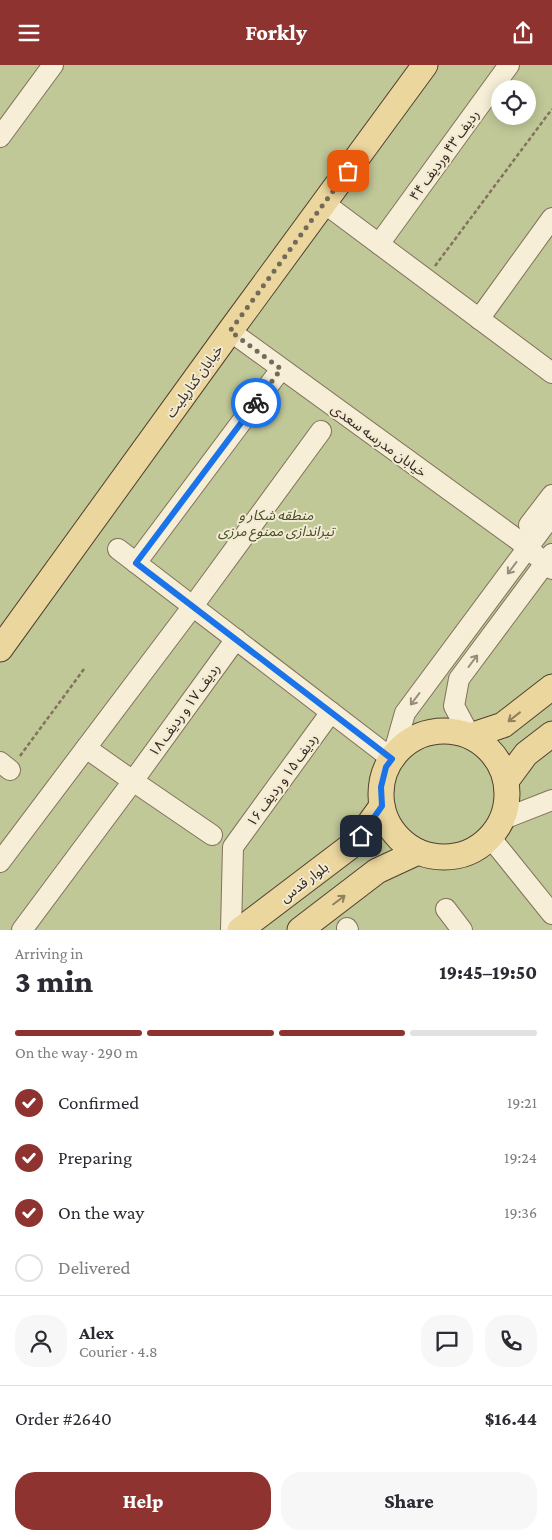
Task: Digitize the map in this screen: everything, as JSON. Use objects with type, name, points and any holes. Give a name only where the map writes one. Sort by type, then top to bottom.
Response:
[{"type":"main road","name":"خیابان کنارپلیت","points":[[0,649],[425,65]]},
{"type":"main road","points":[[470,736],[503,725],[552,687]]},
{"type":"main road","points":[[432,731],[451,731],[470,736],[487,747],[499,763],[506,781],[507,801],[496,828],[475,849],[456,856],[437,857],[418,852],[401,841],[389,825],[382,806],[381,787],[386,767],[397,751],[413,738],[432,731]]},
{"type":"main road","points":[[506,781],[526,754],[552,734]]},
{"type":"main road","name":"بلوار قدس","points":[[240,930],[356,842],[382,806]]},
{"type":"main road","points":[[300,930],[377,871],[418,852]]},
{"type":"street","points":[[0,137],[53,65]]},
{"type":"street","name":"ردیف ۴۳ وردیف ۴۴","points":[[379,244],[509,65]]},
{"type":"street","points":[[324,203],[552,373]]},
{"type":"street","points":[[479,319],[552,218]]},
{"type":"street","name":"خیابان مدرسه سعدی","points":[[230,331],[522,545],[550,563]]},
{"type":"street","points":[[136,563],[281,369]]},
{"type":"street","points":[[0,862],[193,606],[321,431]]},
{"type":"street","points":[[118,549],[392,759],[405,713],[522,545],[552,495]]},
{"type":"street","points":[[522,545],[552,515]]},
{"type":"street","points":[[470,736],[454,706],[460,679],[550,563]]},
{"type":"street","name":"ردیف ۱۷ و ردیف ۱۸","points":[[22,930],[236,639]]},
{"type":"street","name":"ردیف ۱۵ و ردیف ۱۶","points":[[230,930],[233,847],[331,712]]},
{"type":"street","points":[[86,748],[212,835]]},
{"type":"street","points":[[552,800],[496,828],[552,914]]},
{"type":"street","points":[[446,909],[462,930]]},
{"type":"path","points":[[426,279],[552,109]]},
{"type":"path","points":[[5,766],[84,669]]},
{"type":"green space","name":"منطقه شکار و تیراندازی ممنوع مرزی","points":[[0,65],[552,65],[552,930],[0,930]]},
{"type":"way so far","points":[[256,403],[281,369],[230,331],[348,171]]},
{"type":"route","points":[[256,403],[136,563],[392,759],[386,767],[381,787],[382,806],[361,836]]}]
